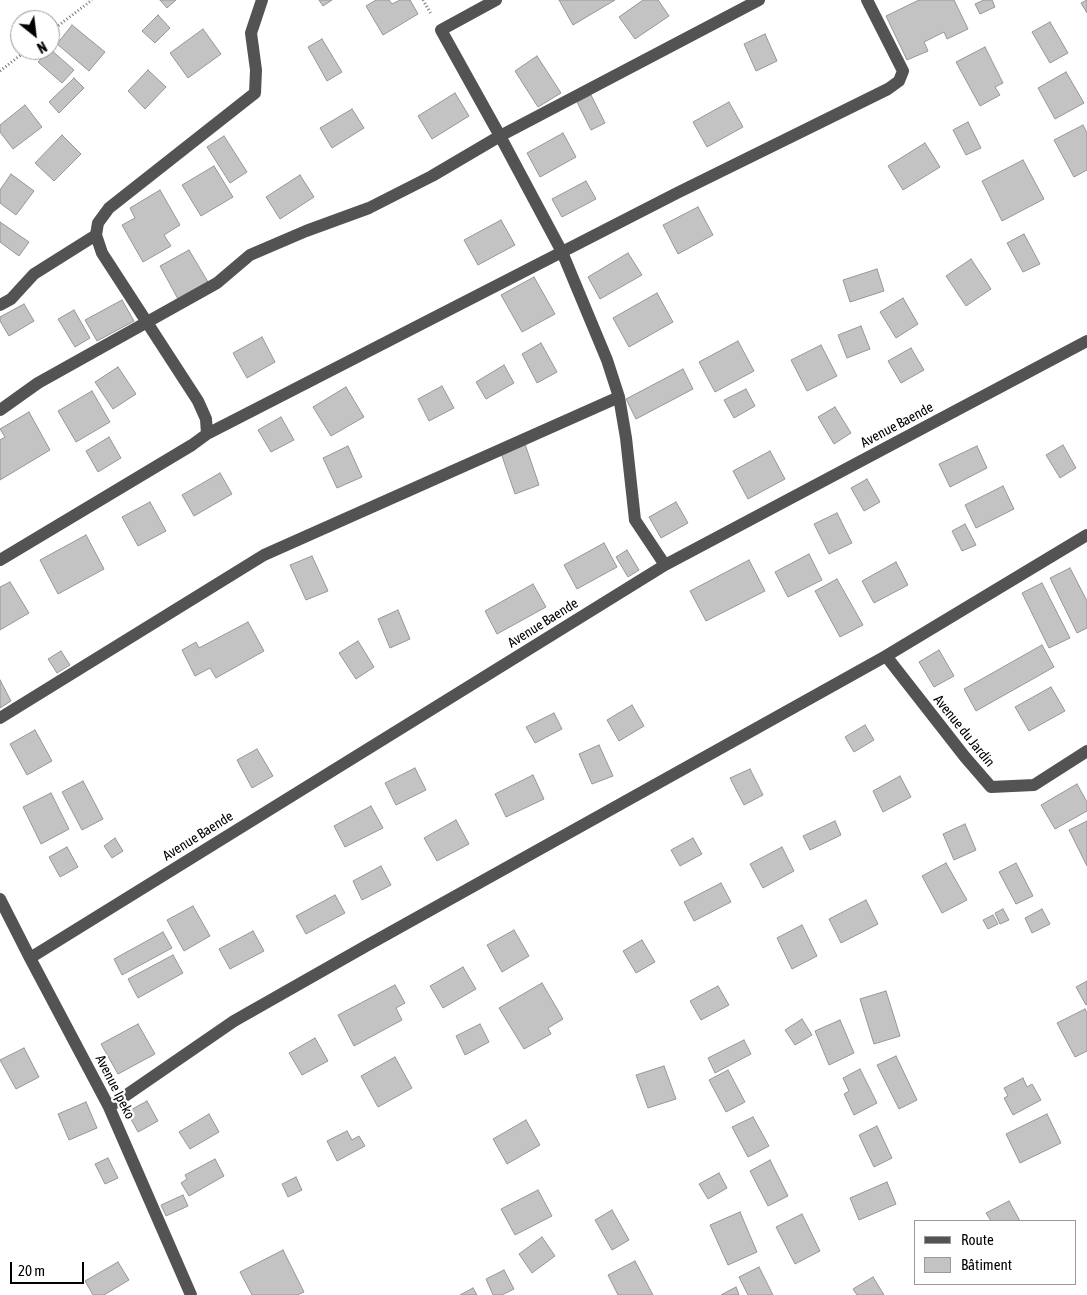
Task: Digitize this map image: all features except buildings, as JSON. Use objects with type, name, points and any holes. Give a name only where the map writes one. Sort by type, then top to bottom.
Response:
[{"type":"street","points":[[207,434],[206,419],[198,401],[102,252],[96,235],[98,223],[109,208],[255,93],[256,70],[251,33],[262,0]]},
{"type":"street","points":[[496,0],[441,30],[562,252],[607,360],[618,397],[626,438],[635,520],[665,565]]},
{"type":"street","points":[[0,410],[38,383],[217,283],[250,255],[306,231],[368,208],[432,176],[500,136],[759,0]]},
{"type":"street","points":[[0,560],[192,446],[207,434],[677,193],[888,89],[898,81],[903,71],[867,0]]},
{"type":"street","points":[[0,305],[11,299],[34,274],[96,235]]},
{"type":"street","name":"Avenue Baende","points":[[30,958],[665,565],[1087,341]]},
{"type":"street","points":[[0,718],[264,555],[618,397]]},
{"type":"street","points":[[109,1107],[234,1021],[443,902],[886,656],[1087,535]]},
{"type":"street","name":"Avenue du Jardin","points":[[886,656],[991,788],[1034,785],[1087,751]]},
{"type":"street","name":"Avenue Ipeko","points":[[0,899],[109,1107],[191,1295]]},
{"type":"path","points":[[60,24],[92,0]]},
{"type":"path","points":[[0,71],[14,60]]}]
